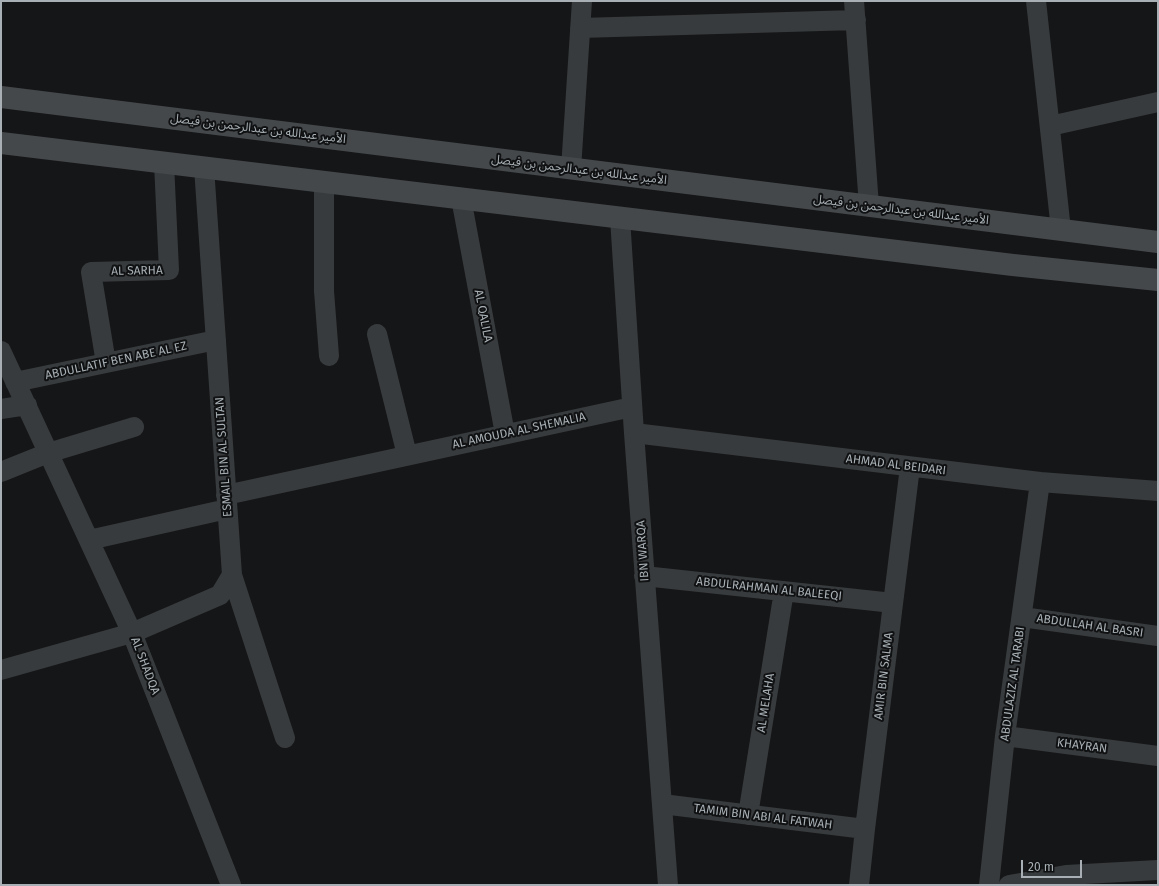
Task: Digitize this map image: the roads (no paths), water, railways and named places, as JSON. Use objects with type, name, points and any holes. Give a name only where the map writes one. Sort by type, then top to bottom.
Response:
[{"type":"main road","name":"الأمير عبدالله بن عبدالرحمن بن فيصل","points":[[1,97],[1158,242]]},
{"type":"main road","points":[[1,143],[1013,265],[1158,280]]},
{"type":"street","points":[[571,169],[582,1]]},
{"type":"street","points":[[1036,1],[1061,230]]},
{"type":"street","points":[[580,28],[855,11],[869,206]]},
{"type":"street","points":[[1050,126],[1158,102]]},
{"type":"street","name":"AL SARHA","points":[[106,363],[91,272],[169,270],[164,162]]},
{"type":"street","name":"ESMAIL BIN AL SULTAN","points":[[204,168],[232,575],[285,738]]},
{"type":"street","points":[[324,182],[324,291],[329,356]]},
{"type":"street","name":"AL QALILA","points":[[461,198],[505,434]]},
{"type":"street","name":"IBN WARQA","points":[[620,218],[644,576],[668,885]]},
{"type":"street","points":[[377,334],[407,456]]},
{"type":"street","name":"ABDULLATIF BEN ABE AL EZ","points":[[15,382],[216,340]]},
{"type":"street","name":"AL SHADQA","points":[[1,351],[132,633],[231,885]]},
{"type":"street","points":[[1,409],[26,405]]},
{"type":"street","name":"AL AMOUDA AL SHEMALIA","points":[[89,540],[227,502],[407,456],[632,407]]},
{"type":"street","points":[[1,472],[48,453],[134,427]]},
{"type":"street","name":"AHMAD AL BEIDARI","points":[[634,433],[1040,482],[1158,491]]},
{"type":"street","name":"AMIR BIN SALMA","points":[[859,885],[910,467]]},
{"type":"street","name":"ABDULAZIZ AL TARABI","points":[[989,885],[1005,736],[1040,482]]},
{"type":"street","points":[[1,670],[132,633],[220,595],[232,575]]},
{"type":"street","name":"ABDULRAHMAN AL BALEEQI","points":[[644,576],[893,603]]},
{"type":"street","name":"AL MELAHA","points":[[748,815],[784,591]]},
{"type":"street","name":"ABDULLAH AL BASRI","points":[[1022,617],[1158,636]]},
{"type":"street","name":"KHAYRAN","points":[[1005,736],[1158,756]]},
{"type":"street","name":"TAMIM BIN ABI AL FATWAH","points":[[662,804],[865,829]]},
{"type":"street","points":[[1009,885],[1066,875],[1133,878],[1158,870]]}]
